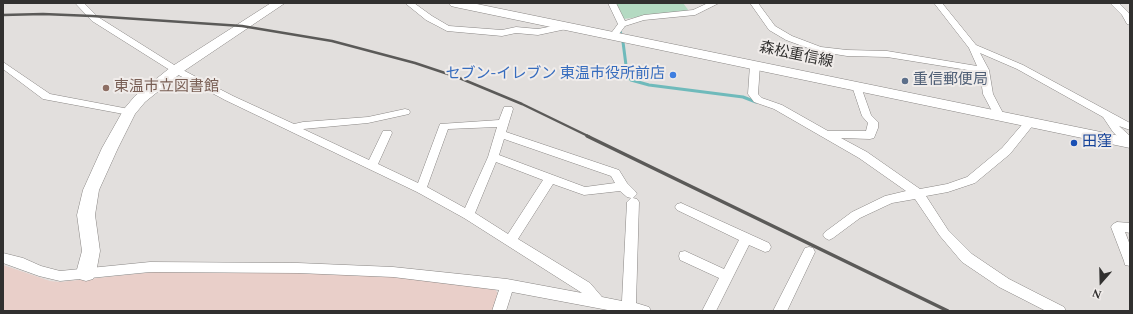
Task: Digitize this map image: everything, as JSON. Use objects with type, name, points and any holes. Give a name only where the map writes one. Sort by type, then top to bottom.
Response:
[{"type":"main road","points":[[86,273],[91,251],[86,215],[91,190],[110,148],[129,112],[146,94],[176,70],[279,3]]},
{"type":"main road","name":"森松重信線","points":[[455,3],[1130,142]]},
{"type":"street","points":[[79,3],[95,19],[176,70],[229,98],[421,189],[511,240],[585,287],[593,304]]},
{"type":"street","points":[[409,3],[429,18],[447,28],[502,33],[516,30],[538,32],[568,26]]},
{"type":"street","points":[[612,3],[622,24]]},
{"type":"street","points":[[613,36],[622,24],[644,18],[695,12],[715,3]]},
{"type":"street","points":[[754,3],[772,28],[789,38],[819,49],[847,53],[887,54],[984,70]]},
{"type":"street","points":[[938,3],[973,47],[1020,67],[1130,126]]},
{"type":"street","points":[[1114,3],[1125,14],[1130,22]]},
{"type":"street","points":[[973,47],[973,51],[986,76],[988,94],[999,115]]},
{"type":"street","points":[[3,65],[48,97],[129,112]]},
{"type":"street","points":[[755,65],[753,94],[758,100],[778,107],[863,154],[917,193],[944,233],[967,258],[1004,283],[1059,311]]},
{"type":"street","points":[[827,134],[870,135],[873,128],[873,122],[867,116],[857,86]]},
{"type":"street","points":[[468,215],[493,158],[508,109]]},
{"type":"street","points":[[294,128],[368,120],[405,112]]},
{"type":"street","points":[[1105,113],[1117,130],[1130,142]]},
{"type":"street","points":[[829,235],[856,215],[889,199],[960,185],[971,180],[1006,151],[1030,122]]},
{"type":"street","points":[[421,189],[444,126],[504,123]]},
{"type":"street","points":[[372,166],[386,133]]},
{"type":"street","points":[[501,134],[615,173],[629,194],[629,308]]},
{"type":"street","points":[[493,158],[584,191],[629,194]]},
{"type":"street","points":[[511,240],[550,179]]},
{"type":"street","points":[[681,207],[765,247]]},
{"type":"street","points":[[1130,228],[1117,227],[1130,261]]},
{"type":"street","points":[[709,311],[746,239]]},
{"type":"street","points":[[780,311],[809,252]]},
{"type":"street","points":[[685,256],[727,276]]},
{"type":"street","points":[[3,258],[18,262],[38,271],[60,276],[150,267],[298,268],[393,272],[507,285],[593,304],[644,311]]},
{"type":"street","points":[[499,311],[502,306],[507,285]]},
{"type":"shaded area","points":[[3,265],[50,281],[60,282],[154,272],[301,272],[390,274],[495,289],[498,294],[493,311],[3,311]]},
{"type":"green space","points":[[615,3],[683,3],[689,11],[623,19]]},
{"type":"waterway","points":[[619,28],[623,42],[627,73],[631,80],[649,85],[743,97],[756,102]]},
{"type":"railway","points":[[3,15],[43,14],[92,16],[242,26],[332,41],[415,63],[457,77],[522,104],[590,137]]},
{"type":"railway","points":[[587,136],[948,311]]},
{"type":"place","name":"セブン-イレブン 東温市役所前店","points":[[673,75]]},
{"type":"place","name":"重信郵便局","points":[[905,81]]},
{"type":"place","name":"東温市立図書館","points":[[106,88]]},
{"type":"place","name":"田窪","points":[[1074,143]]}]
